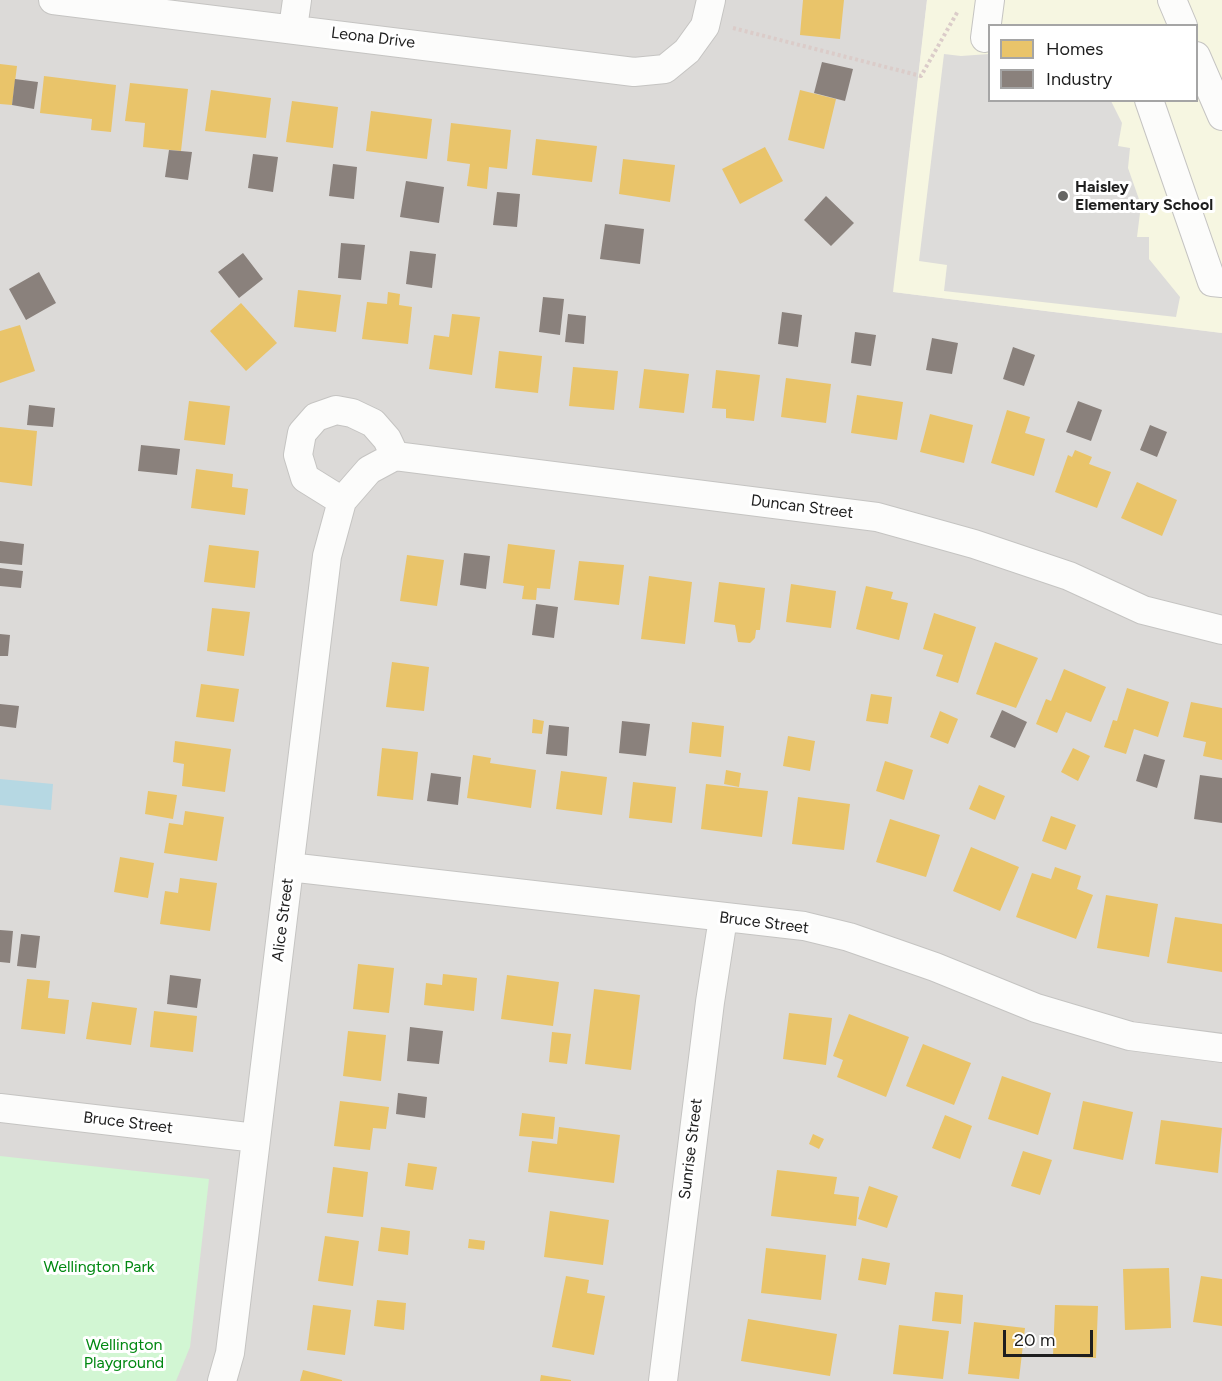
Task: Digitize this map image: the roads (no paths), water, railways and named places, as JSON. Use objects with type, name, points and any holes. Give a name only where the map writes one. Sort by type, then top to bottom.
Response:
[{"type":"street","name":"Leona Drive","points":[[53,0],[634,72],[665,69],[687,51],[709,10]]},
{"type":"street","points":[[293,28],[297,0]]},
{"type":"street","points":[[987,36],[990,0]]},
{"type":"street","points":[[1172,0],[1182,24]]},
{"type":"street","points":[[1198,58],[1222,116]]},
{"type":"street","points":[[1150,102],[1217,282]]},
{"type":"street","points":[[342,501],[305,478],[298,455],[303,433],[316,417],[336,410],[373,423],[387,439],[395,456]]},
{"type":"street","name":"Alice Street","points":[[222,1381],[230,1353],[327,556],[342,501],[369,470],[395,456]]},
{"type":"street","name":"Duncan Street","points":[[395,456],[878,517],[974,544],[1069,576],[1143,610],[1222,630]]},
{"type":"street","name":"Bruce Street","points":[[289,867],[804,926],[849,937],[1057,1014],[1130,1036],[1222,1047]]},
{"type":"street","name":"Sunrise Street","points":[[663,1381],[710,1002],[723,918]]},
{"type":"street","name":"Bruce Street","points":[[0,1108],[256,1138]]},
{"type":"water","points":[[0,779],[53,784],[51,810],[0,805]]},
{"type":"place","name":"Haisley Elementary School","points":[[1063,196]]},
{"type":"park label","name":"Wellington Park","points":[[99,1267]]},
{"type":"park label","name":"Wellington Playground","points":[[124,1354]]}]
